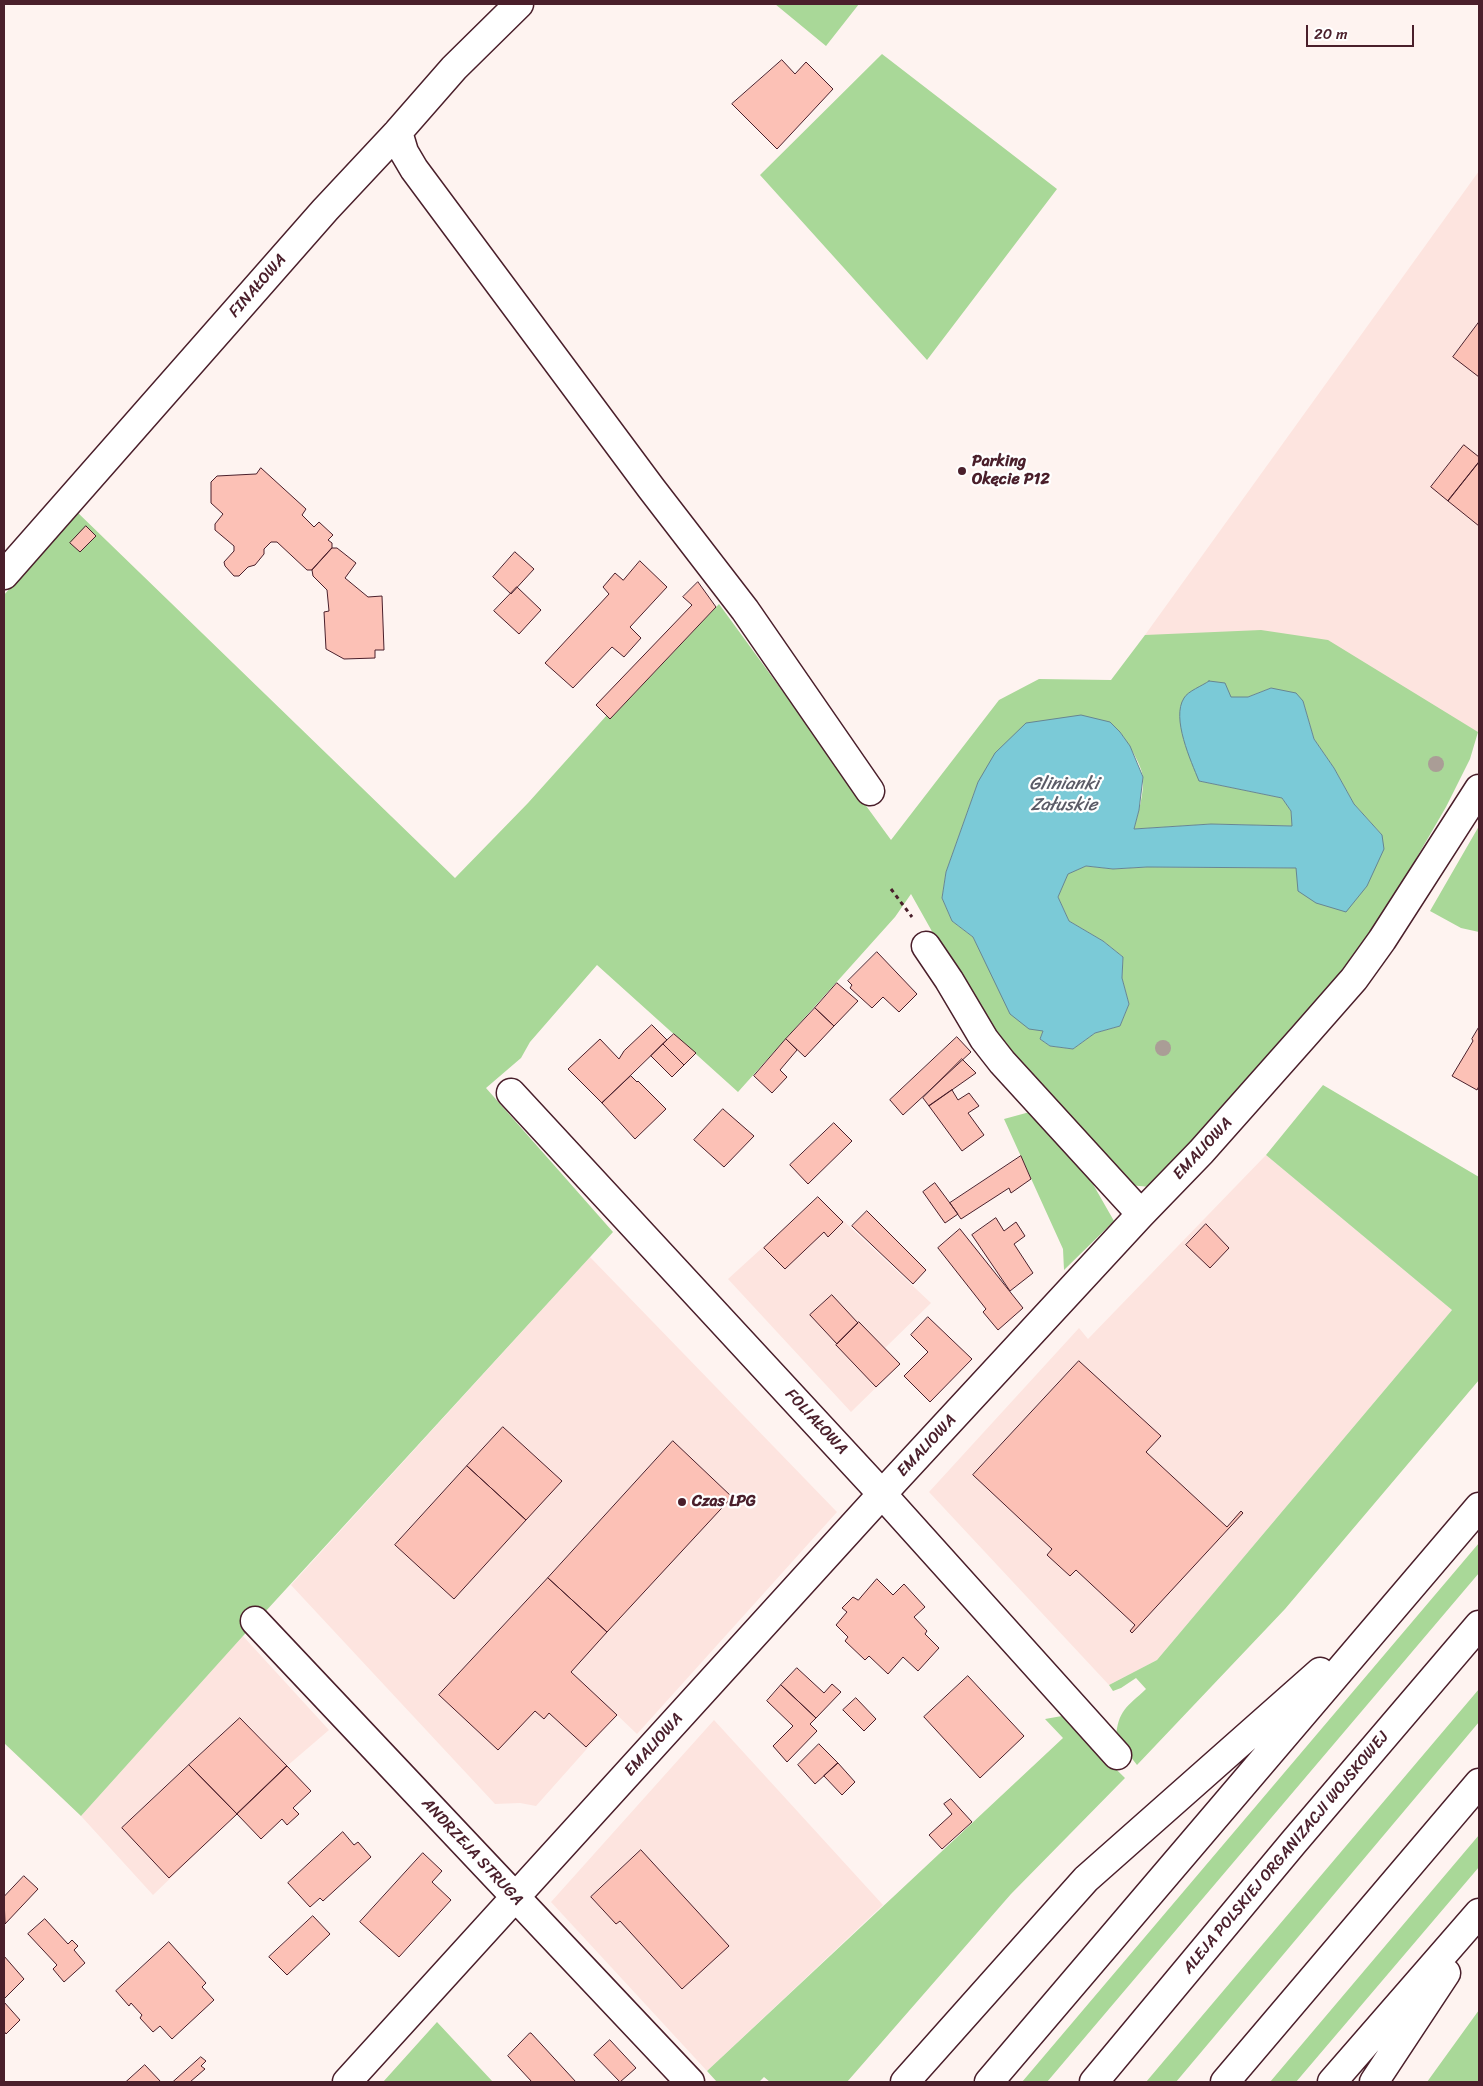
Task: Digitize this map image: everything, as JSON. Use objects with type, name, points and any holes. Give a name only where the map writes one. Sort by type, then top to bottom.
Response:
[{"type":"main road","name":"FINAŁOWA","points":[[4,575],[318,218],[398,132],[454,68],[519,4]]},
{"type":"main road","points":[[398,132],[404,152],[414,170],[651,488],[745,610],[870,791]]},
{"type":"main road","name":"EMALIOWA","points":[[348,2082],[882,1494],[1141,1214],[1201,1152],[1354,979],[1400,914],[1479,789]]},
{"type":"main road","points":[[926,946],[950,980],[984,1039],[1002,1062],[1141,1214]]},
{"type":"main road","name":"FOLIAŁOWA","points":[[511,1093],[882,1494],[1117,1755]]},
{"type":"main road","points":[[988,2082],[1479,1507]]},
{"type":"main road","points":[[905,2082],[1086,1879],[1398,1603]]},
{"type":"main road","name":"ANDRZEJA STRUGA","points":[[255,1621],[690,2082]]},
{"type":"main road","name":"ALEJA POLSKIEJ ORGANIZACJI WOJSKOWEJ","points":[[1094,2082],[1293,1843],[1479,1625]]},
{"type":"main road","points":[[1225,2082],[1479,1783]]},
{"type":"main road","points":[[1332,2082],[1479,1913]]},
{"type":"main road","points":[[1374,2082],[1479,1922]]},
{"type":"shaded area","points":[[1479,171],[1478,732],[1452,717],[1145,635]]},
{"type":"shaded area","points":[[1266,1155],[1452,1310],[1157,1660],[1109,1685],[929,1492],[1079,1328],[1088,1339]]},
{"type":"shaded area","points":[[818,1197],[931,1303],[885,1348],[900,1364],[851,1412],[728,1279]]},
{"type":"shaded area","points":[[590,1257],[837,1512],[637,1734],[617,1715],[536,1806],[520,1803],[495,1804],[291,1585]]},
{"type":"shaded area","points":[[243,1636],[329,1730],[287,1766],[153,1895],[81,1816]]},
{"type":"shaded area","points":[[714,1720],[883,1905],[707,2071],[551,1902]]},
{"type":"green space","points":[[775,4],[859,4],[826,46]]},
{"type":"green space","points":[[882,54],[1057,189],[927,360],[760,175]]},
{"type":"green space","points":[[76,511],[455,878],[528,803],[607,715],[611,718],[719,604],[891,840],[999,700],[1039,679],[1111,680],[1145,635],[1261,630],[1328,640],[1478,732],[1470,759],[1446,807],[1384,914],[1343,973],[1150,1187],[1129,1185],[989,1033],[911,894],[895,917],[738,1092],[597,965],[530,1042],[521,1058],[486,1088],[613,1232],[81,1816],[4,1743],[4,595]],"holes":[[[1271,688],[1303,701],[1314,739],[1334,768],[1354,804],[1382,835],[1297,868],[1147,867],[1113,869],[1086,866],[1067,874],[1058,897],[1069,921],[1103,941],[1123,957],[1122,978],[1129,1004],[1120,1026],[1095,1033],[1073,1049],[1050,1046],[1040,1039],[1043,1031],[987,965],[973,937],[952,921],[942,898],[946,872],[978,782],[1120,732],[1131,748],[1143,778],[1142,797],[1134,829],[1211,824],[1293,826],[1291,811],[1282,798],[1199,781],[1231,697],[1248,697]]]},
{"type":"green space","points":[[1479,826],[1479,932],[1461,928],[1430,911]]},
{"type":"green space","points":[[1323,1085],[1479,1177],[1479,1380],[1285,1609],[1137,1765],[1116,1738],[1117,1729],[1121,1715],[1146,1689],[1136,1678],[1113,1691],[1109,1685],[1157,1660],[1452,1310],[1266,1155]]},
{"type":"green space","points":[[1037,1110],[1086,1172],[1114,1221],[1064,1270],[1063,1249],[1004,1119]]},
{"type":"green space","points":[[1479,1543],[1479,1573],[1047,2082],[1022,2082]]},
{"type":"green space","points":[[1479,1689],[1479,1722],[1176,2082],[1146,2082]]},
{"type":"green space","points":[[1062,1716],[1125,1778],[1011,1894],[847,2082],[770,2082],[764,2077],[759,2082],[717,2082],[707,2071],[1063,1738],[1045,1719]]},
{"type":"green space","points":[[1479,1835],[1479,1867],[1296,2082],[1270,2082]]},
{"type":"green space","points":[[1479,2010],[1479,2082],[1427,2082]]},
{"type":"green space","points":[[437,2022],[493,2082],[383,2082]]},
{"type":"water","name":"Glinianki Załuskie","points":[[1209,681],[1225,683],[1231,697],[1248,697],[1271,688],[1296,693],[1303,701],[1314,739],[1334,768],[1354,804],[1382,835],[1384,849],[1367,886],[1346,912],[1316,903],[1298,891],[1296,868],[1147,867],[1113,869],[1086,866],[1068,874],[1058,897],[1069,921],[1103,941],[1123,957],[1122,978],[1129,1004],[1120,1026],[1095,1033],[1073,1049],[1050,1046],[1040,1039],[1043,1031],[1029,1029],[1010,1014],[973,937],[952,921],[942,898],[946,872],[978,782],[995,753],[1026,723],[1081,715],[1110,722],[1130,746],[1143,777],[1139,810],[1134,829],[1211,824],[1292,826],[1291,811],[1282,798],[1199,781],[1181,728],[1181,706],[1186,695]]},
{"type":"building","points":[[782,60],[795,74],[806,62],[833,89],[777,149],[732,104]]},
{"type":"building","points":[[1479,322],[1479,377],[1453,357]]},
{"type":"building","points":[[1464,445],[1479,457],[1479,462],[1448,501],[1431,487]]},
{"type":"building","points":[[1479,462],[1479,526],[1448,501]]},
{"type":"building","points":[[261,468],[306,509],[302,515],[314,527],[319,522],[333,535],[328,540],[332,543],[332,548],[312,570],[307,570],[277,542],[271,542],[264,549],[264,554],[255,565],[248,567],[239,576],[234,576],[225,566],[224,562],[234,551],[234,546],[215,530],[215,524],[223,514],[211,503],[211,482],[217,476],[256,474]]},
{"type":"building","points":[[86,526],[96,536],[80,552],[70,543]]},
{"type":"building","points":[[332,548],[337,548],[356,563],[345,578],[368,597],[382,596],[384,650],[375,650],[375,658],[344,659],[326,649],[324,612],[329,611],[327,590],[313,576],[312,570]]},
{"type":"building","points":[[515,552],[534,569],[511,594],[493,577]]},
{"type":"building","points":[[640,561],[667,587],[630,627],[641,638],[624,657],[612,647],[573,688],[545,663],[609,594],[603,587],[615,573],[623,580]]},
{"type":"building","points":[[698,582],[716,607],[610,719],[596,705],[692,605],[683,597]]},
{"type":"building","points":[[517,587],[541,610],[519,634],[494,611]]},
{"type":"building","points":[[877,952],[917,994],[899,1012],[883,997],[872,1008],[850,988],[852,985],[848,981]]},
{"type":"building","points":[[837,983],[858,1001],[834,1026],[815,1008]]},
{"type":"building","points":[[815,1008],[834,1026],[805,1057],[786,1039]]},
{"type":"building","points":[[652,1025],[667,1040],[602,1103],[568,1069],[600,1039],[619,1059],[624,1051]]},
{"type":"building","points":[[1479,1027],[1479,1086],[1477,1090],[1452,1076],[1473,1041],[1472,1039]]},
{"type":"building","points":[[674,1034],[696,1053],[684,1065],[663,1044]]},
{"type":"building","points":[[957,1037],[971,1052],[903,1115],[890,1100]]},
{"type":"building","points":[[786,1039],[797,1050],[780,1070],[787,1077],[772,1093],[754,1076]]},
{"type":"building","points":[[663,1044],[684,1065],[672,1077],[651,1056]]},
{"type":"building","points":[[962,1059],[976,1073],[929,1106],[923,1098]]},
{"type":"building","points":[[631,1076],[666,1109],[635,1139],[602,1103]]},
{"type":"building","points":[[952,1090],[958,1100],[969,1093],[979,1106],[968,1113],[984,1135],[962,1151],[929,1106]]},
{"type":"building","points":[[723,1109],[754,1136],[724,1167],[694,1140]]},
{"type":"building","points":[[834,1123],[852,1141],[808,1184],[790,1165]]},
{"type":"building","points":[[1021,1156],[1031,1179],[1011,1193],[1009,1188],[961,1219],[950,1203]]},
{"type":"building","points":[[935,1183],[958,1214],[945,1223],[923,1192]]},
{"type":"building","points":[[818,1197],[843,1222],[828,1237],[824,1232],[785,1269],[764,1248]]},
{"type":"building","points":[[867,1211],[926,1270],[913,1284],[852,1226]]},
{"type":"building","points":[[996,1218],[1004,1231],[1016,1222],[1025,1236],[1014,1244],[1033,1273],[1010,1291],[972,1235]]},
{"type":"building","points":[[1206,1224],[1229,1248],[1210,1268],[1186,1245]]},
{"type":"building","points":[[960,1229],[1023,1308],[998,1330],[983,1312],[986,1309],[938,1248]]},
{"type":"building","points":[[832,1295],[858,1323],[837,1344],[810,1315]]},
{"type":"building","points":[[928,1317],[972,1359],[930,1402],[904,1376],[928,1352],[911,1335]]},
{"type":"building","points":[[859,1322],[900,1364],[876,1387],[836,1345]]},
{"type":"building","points":[[1079,1361],[1161,1436],[1146,1452],[1227,1527],[1241,1511],[1243,1513],[1132,1633],[1130,1631],[1135,1625],[1076,1570],[1070,1576],[1047,1555],[1052,1549],[973,1475]]},
{"type":"building","points":[[503,1427],[562,1481],[526,1520],[467,1466]]},
{"type":"building","points":[[673,1441],[732,1497],[607,1632],[548,1578]]},
{"type":"building","points":[[467,1466],[526,1520],[454,1599],[395,1545]]},
{"type":"building","points":[[548,1578],[607,1632],[571,1672],[617,1715],[586,1747],[549,1713],[544,1719],[535,1711],[498,1750],[439,1695]]},
{"type":"building","points":[[877,1579],[893,1595],[904,1584],[925,1607],[914,1617],[927,1631],[925,1634],[939,1648],[918,1671],[903,1657],[888,1674],[869,1656],[865,1660],[845,1641],[848,1637],[836,1625],[847,1612],[842,1608],[853,1597],[858,1600]]},
{"type":"building","points":[[797,1668],[824,1693],[832,1684],[841,1692],[816,1718],[781,1685]]},
{"type":"building","points":[[968,1676],[1024,1736],[980,1778],[924,1717]]},
{"type":"building","points":[[781,1685],[816,1718],[810,1724],[817,1731],[787,1762],[773,1746],[793,1726],[767,1701]]},
{"type":"building","points":[[856,1698],[876,1719],[864,1731],[843,1710]]},
{"type":"building","points":[[240,1718],[287,1766],[237,1814],[189,1765]]},
{"type":"building","points":[[819,1744],[838,1763],[815,1784],[798,1765]]},
{"type":"building","points":[[838,1763],[855,1782],[842,1795],[824,1776]]},
{"type":"building","points":[[189,1765],[237,1814],[169,1878],[122,1828]]},
{"type":"building","points":[[287,1766],[311,1791],[293,1808],[299,1814],[287,1825],[282,1819],[261,1839],[237,1814]]},
{"type":"building","points":[[951,1799],[972,1822],[942,1849],[929,1835],[952,1814],[944,1804]]},
{"type":"building","points":[[343,1832],[354,1845],[358,1842],[371,1857],[323,1901],[320,1898],[310,1907],[288,1883]]},
{"type":"building","points":[[641,1850],[729,1946],[682,1989],[620,1921],[616,1924],[591,1897]]},
{"type":"building","points":[[423,1853],[442,1871],[432,1882],[451,1900],[399,1957],[360,1922]]},
{"type":"building","points":[[24,1876],[38,1889],[5,1924],[4,1897]]},
{"type":"building","points":[[313,1916],[330,1934],[287,1975],[269,1957]]},
{"type":"building","points":[[45,1919],[68,1944],[72,1940],[78,1946],[74,1950],[85,1963],[64,1982],[53,1969],[57,1965],[28,1934]]},
{"type":"building","points":[[169,1942],[206,1983],[202,1987],[214,2000],[172,2039],[160,2026],[153,2032],[140,2018],[142,2015],[131,2003],[129,2006],[116,1991]]},
{"type":"building","points":[[4,1956],[24,1979],[4,1999]]},
{"type":"building","points":[[4,2002],[20,2020],[6,2034],[4,2031]]},
{"type":"building","points":[[530,2033],[576,2082],[532,2082],[508,2056]]},
{"type":"building","points":[[610,2040],[636,2068],[620,2082],[594,2055]]},
{"type":"building","points":[[201,2057],[206,2061],[201,2066],[205,2069],[190,2082],[173,2082]]},
{"type":"building","points":[[145,2065],[161,2082],[126,2082]]},
{"type":"place","name":"Parking Okęcie P12","points":[[962,471]]},
{"type":"place","name":"Czas LPG","points":[[682,1502]]}]
